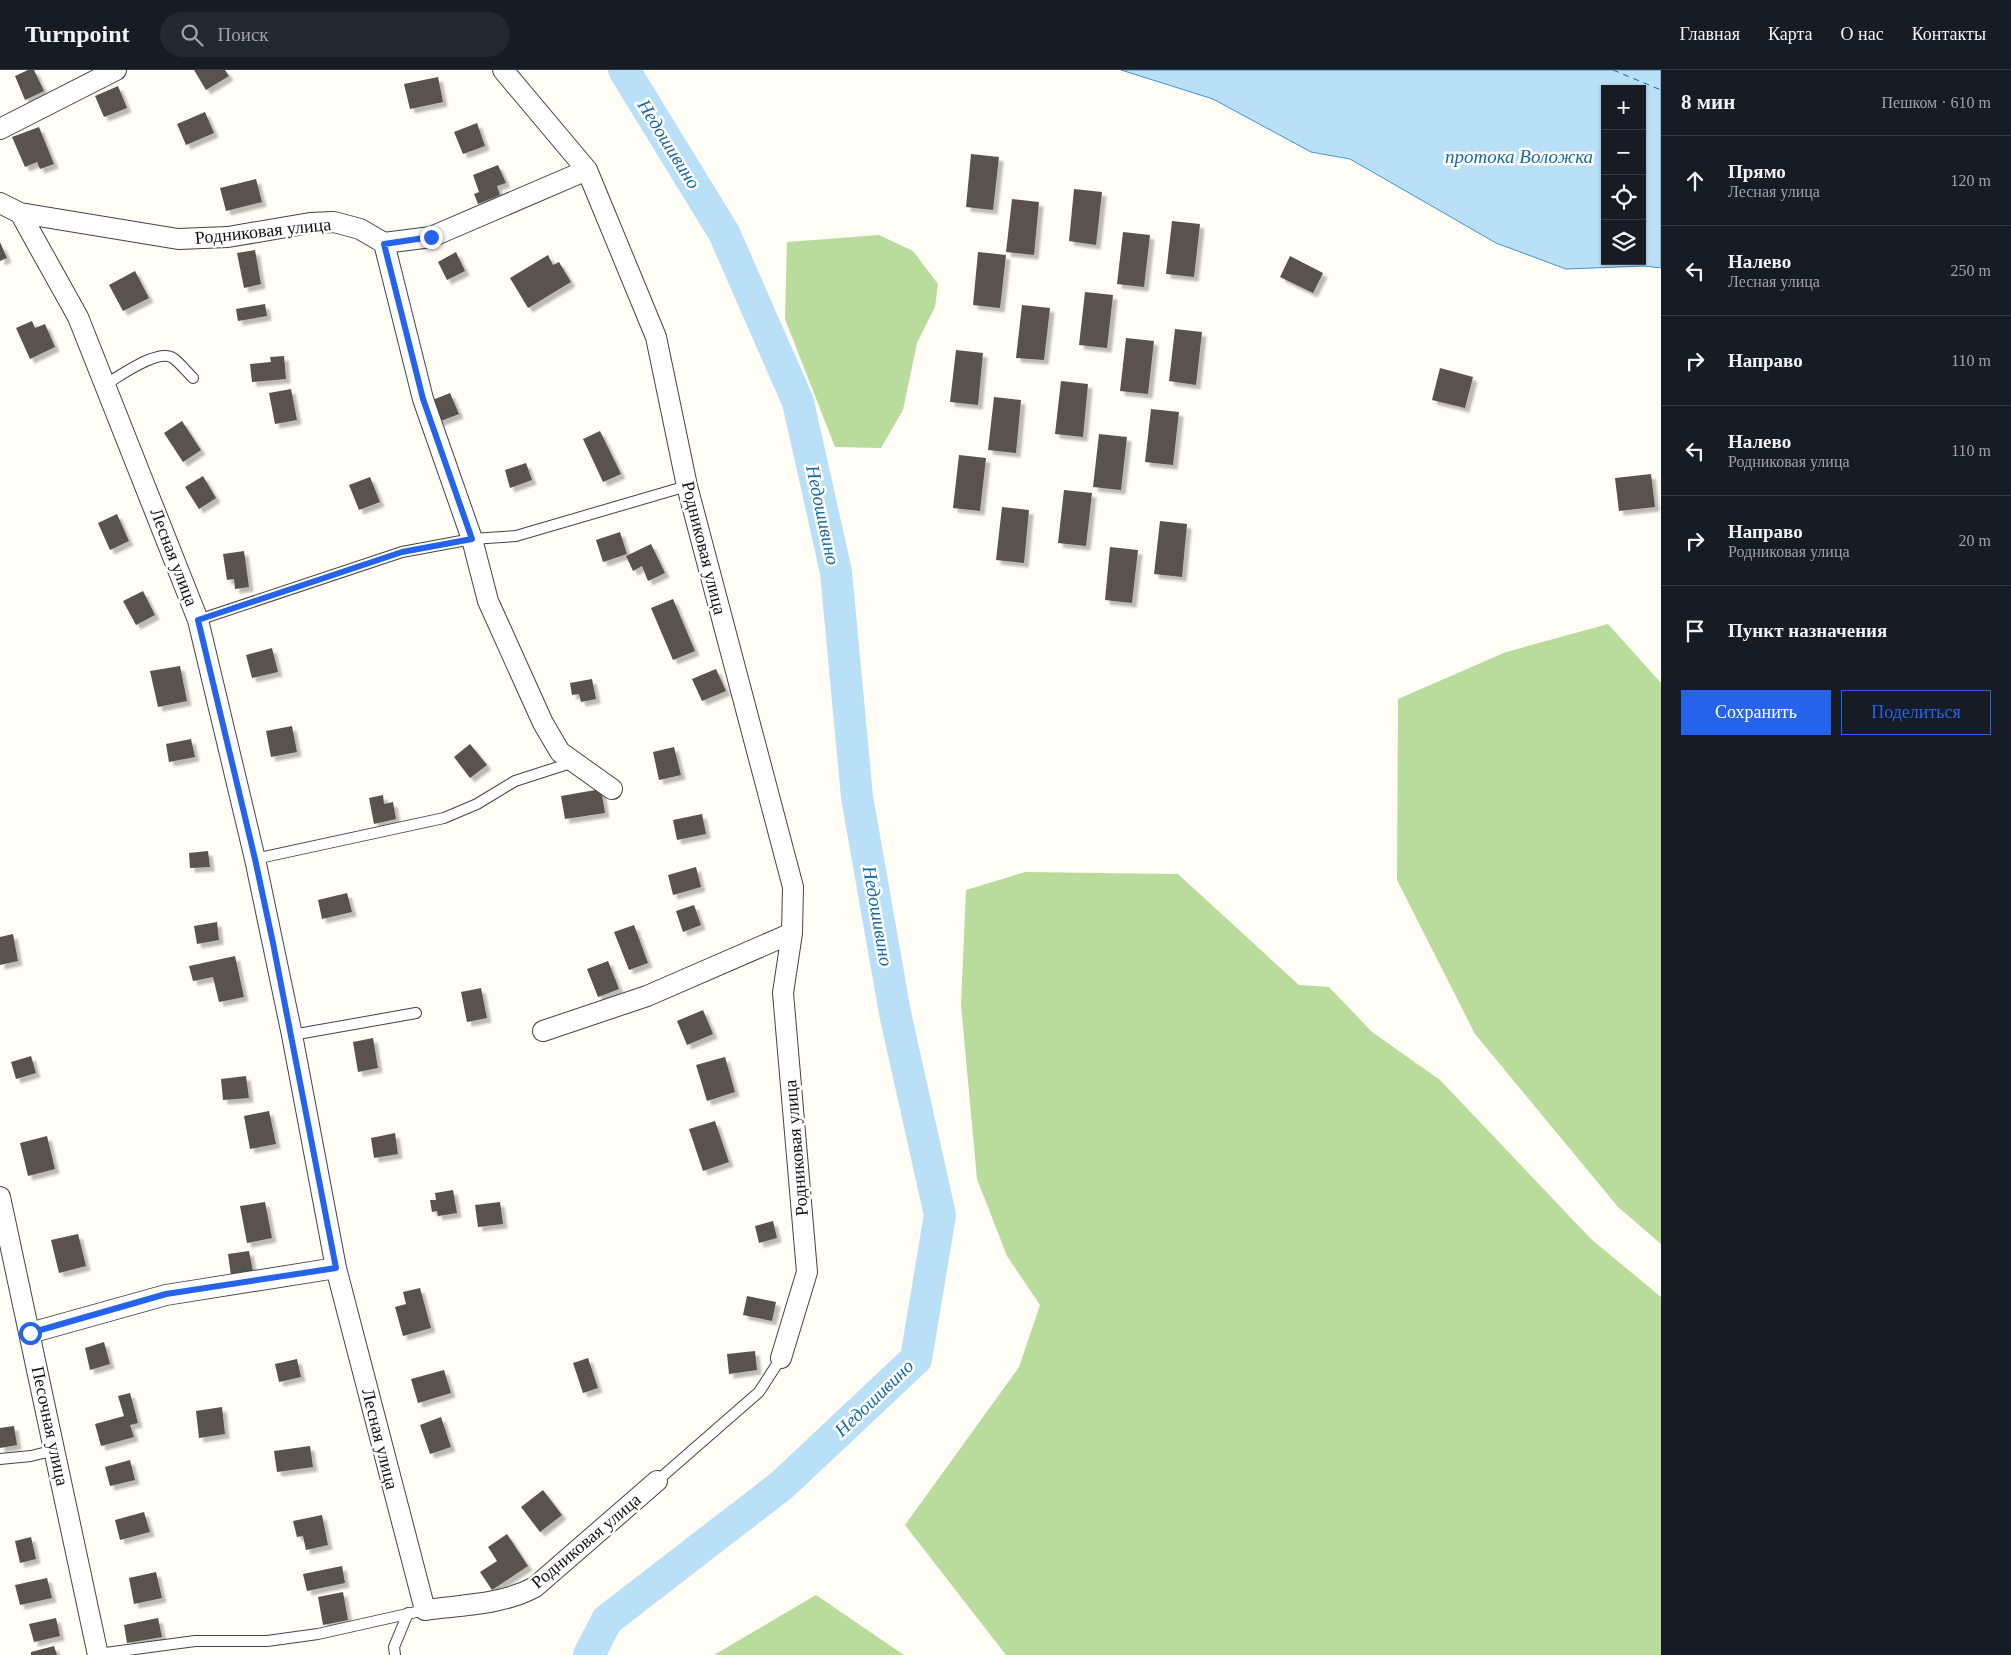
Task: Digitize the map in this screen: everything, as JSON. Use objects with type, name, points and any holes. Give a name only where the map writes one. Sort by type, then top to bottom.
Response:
[{"type":"street","points":[[0,130],[116,70]]},
{"type":"street","name":"Родниковая улица","points":[[503,70],[587,170],[656,337],[687,486],[793,887],[792,934],[783,993],[807,1272],[781,1358]]},
{"type":"street","points":[[587,170],[431,237],[384,244],[423,399],[472,539],[488,601],[544,723],[560,752],[612,789]]},
{"type":"street","points":[[0,204],[20,213]]},
{"type":"street","name":"Родниковая улица","points":[[20,213],[178,239],[228,237],[310,223],[334,222],[360,229],[384,244]]},
{"type":"street","name":"Лесная улица","points":[[20,213],[78,317],[198,620],[255,859],[292,1035],[336,1268],[416,1612]]},
{"type":"street","points":[[543,1031],[647,996],[792,934]]},
{"type":"street","name":"Песочная улица","points":[[0,1197],[98,1654]]},
{"type":"street","points":[[30,1333],[166,1294],[336,1268]]},
{"type":"street","name":"Родниковая улица","points":[[416,1612],[496,1601],[519,1595],[535,1587],[657,1481]]},
{"type":"lane","points":[[106,384],[154,357],[164,355],[173,358],[193,378]]},
{"type":"lane","points":[[198,620],[402,552],[472,539],[516,536],[687,486]]},
{"type":"lane","points":[[255,859],[444,818],[477,804],[515,781],[574,762]]},
{"type":"lane","points":[[292,1035],[416,1013]]},
{"type":"lane","points":[[657,1481],[759,1392],[781,1358]]},
{"type":"lane","points":[[0,1459],[31,1456],[55,1450]]},
{"type":"lane","points":[[98,1654],[195,1641],[267,1642],[318,1634],[416,1612]]},
{"type":"lane","points":[[395,1655],[394,1647],[416,1612]]},
{"type":"green space","points":[[879,235],[913,251],[938,284],[935,307],[917,343],[903,410],[881,448],[835,447],[785,319],[787,242]]},
{"type":"green space","points":[[1608,624],[1661,683],[1661,1244],[1618,1207],[1475,1034],[1397,880],[1398,699],[1506,652]]},
{"type":"green space","points":[[1025,872],[1178,874],[1299,985],[1329,987],[1372,1032],[1440,1080],[1591,1239],[1661,1297],[1661,1655],[1006,1655],[905,1525],[1019,1367],[1040,1305],[1007,1256],[977,1179],[961,1005],[966,890]]},
{"type":"green space","points":[[816,1595],[904,1655],[714,1655]]},
{"type":"water","name":"протока Воложка","points":[[1121,70],[1661,70],[1661,268],[1644,266],[1566,269],[1496,243],[1350,159],[1311,152],[1213,99]]},
{"type":"building","points":[[28,70],[34,70],[44,91],[25,100],[15,76]]},
{"type":"building","points":[[194,70],[225,70],[229,76],[206,90]]},
{"type":"building","points":[[438,77],[443,102],[410,109],[404,84]]},
{"type":"building","points":[[118,86],[127,108],[104,117],[95,96]]},
{"type":"building","points":[[205,112],[214,133],[186,145],[177,124]]},
{"type":"building","points":[[477,123],[485,146],[463,154],[454,132]]},
{"type":"building","points":[[39,127],[54,164],[40,169],[37,162],[25,167],[12,137]]},
{"type":"building","points":[[971,154],[999,157],[993,210],[966,207]]},
{"type":"building","points":[[498,165],[506,183],[497,186],[500,195],[478,204],[474,194],[479,192],[473,175]]},
{"type":"building","points":[[256,179],[262,202],[226,211],[220,188]]},
{"type":"building","points":[[1074,189],[1102,192],[1096,245],[1069,241]]},
{"type":"building","points":[[1012,199],[1039,202],[1034,255],[1006,252]]},
{"type":"building","points":[[1172,221],[1200,224],[1194,277],[1166,274]]},
{"type":"building","points":[[1123,232],[1150,235],[1144,287],[1117,284]]},
{"type":"building","points":[[0,242],[7,258],[0,261]]},
{"type":"building","points":[[255,250],[261,284],[244,288],[237,253]]},
{"type":"building","points":[[456,252],[465,271],[447,280],[438,262]]},
{"type":"building","points":[[978,252],[1006,255],[1000,308],[973,305]]},
{"type":"building","points":[[548,255],[553,265],[559,262],[571,282],[528,308],[510,278]]},
{"type":"building","points":[[1290,256],[1323,273],[1313,293],[1280,277]]},
{"type":"building","points":[[135,271],[149,298],[123,311],[109,285]]},
{"type":"building","points":[[1085,292],[1113,295],[1107,348],[1079,345]]},
{"type":"building","points":[[265,304],[267,316],[238,321],[236,309]]},
{"type":"building","points":[[1022,305],[1050,308],[1044,360],[1016,358]]},
{"type":"building","points":[[32,321],[35,328],[45,324],[55,347],[30,359],[16,328]]},
{"type":"building","points":[[1175,329],[1202,332],[1196,385],[1169,381]]},
{"type":"building","points":[[1126,338],[1154,341],[1148,394],[1120,391]]},
{"type":"building","points":[[956,350],[983,353],[978,405],[950,402]]},
{"type":"building","points":[[284,356],[286,379],[252,382],[250,364],[271,362],[270,357]]},
{"type":"building","points":[[1440,368],[1473,377],[1465,408],[1432,400]]},
{"type":"building","points":[[1061,381],[1088,384],[1083,437],[1055,434]]},
{"type":"building","points":[[291,389],[297,420],[275,424],[269,393]]},
{"type":"building","points":[[450,393],[459,414],[433,424],[425,403]]},
{"type":"building","points":[[994,397],[1021,400],[1016,453],[988,450]]},
{"type":"building","points":[[1151,409],[1179,412],[1173,465],[1145,462]]},
{"type":"building","points":[[182,421],[201,450],[183,462],[164,433]]},
{"type":"building","points":[[600,431],[621,474],[603,482],[583,439]]},
{"type":"building","points":[[1099,434],[1127,437],[1121,490],[1093,487]]},
{"type":"building","points":[[959,455],[986,458],[980,511],[953,508]]},
{"type":"building","points":[[526,463],[532,480],[510,488],[505,470]]},
{"type":"building","points":[[1651,474],[1655,507],[1619,511],[1615,478]]},
{"type":"building","points":[[203,476],[216,498],[199,509],[185,487]]},
{"type":"building","points":[[370,477],[380,502],[359,510],[349,485]]},
{"type":"building","points":[[1064,490],[1092,493],[1086,546],[1058,543]]},
{"type":"building","points":[[1002,507],[1029,510],[1024,563],[996,560]]},
{"type":"building","points":[[117,514],[129,541],[110,550],[98,523]]},
{"type":"building","points":[[1160,521],[1187,524],[1182,577],[1154,574]]},
{"type":"building","points":[[620,532],[627,554],[603,562],[596,540]]},
{"type":"building","points":[[651,544],[665,573],[648,581],[642,566],[633,571],[626,556]]},
{"type":"building","points":[[1110,547],[1138,550],[1132,603],[1105,600]]},
{"type":"building","points":[[244,551],[249,587],[235,589],[234,579],[227,580],[223,554]]},
{"type":"building","points":[[143,591],[155,615],[136,625],[123,601]]},
{"type":"building","points":[[673,599],[695,651],[673,660],[651,608]]},
{"type":"building","points":[[272,648],[278,672],[252,678],[246,655]]},
{"type":"building","points":[[180,666],[187,701],[158,707],[150,671]]},
{"type":"building","points":[[716,669],[726,691],[702,701],[692,679]]},
{"type":"building","points":[[592,679],[596,699],[581,702],[579,694],[572,695],[570,683]]},
{"type":"building","points":[[292,726],[297,752],[271,757],[266,731]]},
{"type":"building","points":[[191,739],[195,757],[169,762],[166,744]]},
{"type":"building","points":[[470,744],[487,765],[470,778],[454,757]]},
{"type":"building","points":[[674,747],[681,775],[659,780],[653,752]]},
{"type":"building","points":[[601,789],[605,813],[565,819],[561,796]]},
{"type":"building","points":[[383,795],[384,804],[393,802],[396,819],[374,824],[369,798]]},
{"type":"building","points":[[702,814],[706,834],[677,840],[673,820]]},
{"type":"building","points":[[208,851],[210,867],[190,868],[189,853]]},
{"type":"building","points":[[696,867],[701,887],[673,895],[668,875]]},
{"type":"building","points":[[347,893],[352,912],[322,919],[318,900]]},
{"type":"building","points":[[694,905],[701,925],[683,932],[676,911]]},
{"type":"building","points":[[217,922],[219,940],[197,944],[194,926]]},
{"type":"building","points":[[634,925],[648,963],[629,970],[614,932]]},
{"type":"building","points":[[13,934],[18,961],[0,965],[0,937]]},
{"type":"building","points":[[235,956],[244,997],[219,1002],[213,977],[193,981],[189,966]]},
{"type":"building","points":[[608,961],[619,989],[598,997],[587,969]]},
{"type":"building","points":[[481,988],[487,1018],[467,1022],[461,992]]},
{"type":"building","points":[[703,1010],[713,1034],[687,1045],[677,1021]]},
{"type":"building","points":[[373,1038],[378,1068],[358,1072],[353,1042]]},
{"type":"building","points":[[31,1056],[36,1073],[16,1079],[11,1062]]},
{"type":"building","points":[[725,1057],[735,1092],[707,1101],[696,1065]]},
{"type":"building","points":[[246,1076],[249,1098],[223,1100],[221,1079]]},
{"type":"building","points":[[269,1111],[276,1144],[250,1149],[244,1116]]},
{"type":"building","points":[[715,1121],[729,1162],[703,1171],[689,1129]]},
{"type":"building","points":[[395,1133],[398,1154],[374,1158],[371,1138]]},
{"type":"building","points":[[47,1136],[55,1169],[28,1176],[20,1143]]},
{"type":"building","points":[[453,1190],[457,1213],[438,1216],[437,1211],[432,1212],[430,1200],[436,1200],[435,1193]]},
{"type":"building","points":[[265,1202],[272,1238],[247,1243],[240,1206]]},
{"type":"building","points":[[500,1202],[503,1224],[478,1227],[475,1205]]},
{"type":"building","points":[[773,1221],[777,1238],[759,1243],[755,1226]]},
{"type":"building","points":[[78,1234],[86,1266],[59,1273],[51,1240]]},
{"type":"building","points":[[249,1251],[253,1272],[231,1276],[228,1254]]},
{"type":"building","points":[[420,1288],[431,1328],[403,1336],[395,1307],[406,1304],[403,1292]]},
{"type":"building","points":[[747,1296],[776,1302],[772,1321],[743,1315]]},
{"type":"building","points":[[104,1342],[110,1364],[90,1370],[85,1348]]},
{"type":"building","points":[[755,1351],[757,1370],[729,1374],[727,1354]]},
{"type":"building","points":[[588,1358],[598,1388],[583,1393],[573,1363]]},
{"type":"building","points":[[297,1359],[301,1377],[279,1382],[275,1364]]},
{"type":"building","points":[[444,1370],[451,1393],[418,1403],[411,1379]]},
{"type":"building","points":[[130,1393],[138,1423],[130,1425],[134,1437],[101,1446],[95,1424],[124,1416],[118,1396]]},
{"type":"building","points":[[222,1407],[225,1434],[199,1438],[196,1411]]},
{"type":"building","points":[[441,1417],[451,1447],[430,1454],[420,1425]]},
{"type":"building","points":[[14,1426],[17,1445],[0,1448],[0,1428]]},
{"type":"building","points":[[310,1446],[313,1467],[277,1472],[274,1451]]},
{"type":"building","points":[[130,1460],[135,1480],[110,1486],[105,1467]]},
{"type":"building","points":[[543,1490],[562,1515],[540,1532],[521,1507]]},
{"type":"building","points":[[144,1512],[150,1532],[120,1540],[115,1520]]},
{"type":"building","points":[[322,1515],[328,1545],[306,1550],[303,1536],[297,1537],[293,1521]]},
{"type":"building","points":[[507,1534],[528,1566],[492,1590],[480,1572],[497,1561],[488,1547]]},
{"type":"building","points":[[31,1537],[36,1559],[20,1563],[15,1541]]},
{"type":"building","points":[[342,1566],[345,1583],[307,1591],[303,1574]]},
{"type":"building","points":[[156,1572],[162,1598],[134,1604],[129,1578]]},
{"type":"building","points":[[47,1578],[52,1598],[20,1605],[15,1585]]},
{"type":"building","points":[[343,1592],[348,1620],[323,1625],[318,1597]]},
{"type":"building","points":[[56,1618],[60,1636],[34,1642],[29,1624]]},
{"type":"building","points":[[158,1618],[162,1637],[127,1643],[124,1625]]},
{"type":"building","points":[[54,1646],[57,1655],[31,1655],[31,1652]]},
{"type":"waterway","name":"Недошивино","points":[[589,1655],[607,1620],[782,1485],[916,1359],[940,1215],[895,1013],[857,797],[836,572],[798,402],[724,233],[624,70]]},
{"type":"ferry route","points":[[1613,70],[1661,90]]},
{"type":"route","points":[[30,1333],[166,1294],[336,1268],[273,943],[198,620],[402,552],[472,539],[423,399],[384,244],[431,237]]}]
